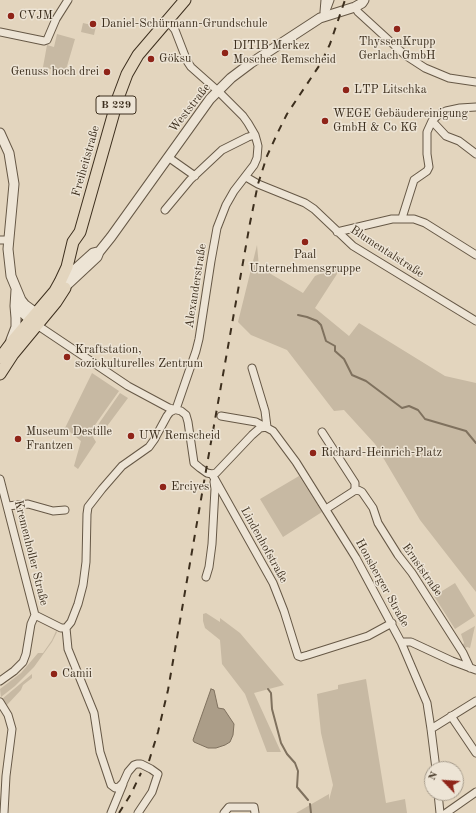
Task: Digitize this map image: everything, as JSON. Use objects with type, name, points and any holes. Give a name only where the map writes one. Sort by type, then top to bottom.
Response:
[{"type":"main road","name":"Freiheitstraße","points":[[0,374],[55,291],[64,283],[73,270],[80,244],[80,232],[122,84],[138,55],[167,20],[179,2]]},
{"type":"main road","name":"Freiheitstraße","points":[[64,283],[66,267],[73,242],[80,232]]},
{"type":"main road","name":"Freiheitstraße","points":[[0,358],[7,347],[36,319]]},
{"type":"street","points":[[0,32],[44,41],[47,40],[56,19],[68,0]]},
{"type":"street","points":[[324,16],[325,0]]},
{"type":"street","points":[[324,16],[330,0]]},
{"type":"street","points":[[364,0],[355,7],[358,12],[405,55],[425,68],[449,78],[476,82]]},
{"type":"street","name":"Weststraße","points":[[64,283],[97,257],[99,252],[210,99],[231,78],[251,63],[324,16],[355,7]]},
{"type":"street","points":[[165,210],[194,176],[222,150],[255,135],[243,116],[191,67],[187,61],[175,30],[167,20]]},
{"type":"street","points":[[402,218],[414,180],[427,171],[429,167],[427,132],[432,121],[446,111],[476,107]]},
{"type":"street","points":[[432,121],[446,136],[459,142],[476,154]]},
{"type":"street","points":[[0,134],[9,153],[14,184],[4,240],[19,307],[23,313],[36,319],[128,386],[169,408],[181,411],[186,415],[194,462],[200,468],[212,474],[216,473],[223,467],[260,428],[267,427],[265,411],[252,368]]},
{"type":"street","name":"Alexanderstraße","points":[[66,628],[71,622],[83,585],[86,562],[88,507],[122,466],[149,447],[167,416],[170,412],[176,409],[199,339],[217,228],[226,204],[234,191],[246,177],[257,158],[258,146],[255,135]]},
{"type":"street","points":[[168,157],[194,176]]},
{"type":"street","name":"Blumentalstraße","points":[[246,177],[258,184],[306,202],[353,246],[476,321]]},
{"type":"street","points":[[337,232],[382,221],[402,218],[414,219],[425,223],[476,255]]},
{"type":"street","name":"Weststraße","points":[[73,270],[93,253],[99,252]]},
{"type":"street","points":[[7,347],[16,327],[16,290]]},
{"type":"street","name":"Honsberger Straße","points":[[221,416],[256,422],[273,431],[356,558],[401,642],[426,703],[432,729],[435,761]]},
{"type":"street","points":[[322,432],[355,483],[356,488],[354,491],[326,510]]},
{"type":"street","points":[[206,577],[209,567],[215,489],[212,474]]},
{"type":"street","name":"Lindenhofstraße","points":[[212,474],[273,583],[284,611],[298,656],[301,657],[368,636],[392,624]]},
{"type":"street","name":"Kremenholler Straße","points":[[0,479],[35,615],[61,628],[66,628]]},
{"type":"street","name":"Ernststraße","points":[[354,491],[358,490],[362,492],[368,499],[378,523],[398,555],[412,572],[473,669]]},
{"type":"street","points":[[7,506],[28,504],[53,511],[65,510]]},
{"type":"street","points":[[0,681],[23,662],[26,654],[31,624],[35,615]]},
{"type":"street","points":[[66,628],[68,649],[94,714],[100,752],[111,785],[114,788],[119,787],[123,783]]},
{"type":"street","points":[[401,642],[412,642],[473,669]]},
{"type":"street","points":[[432,729],[476,701]]},
{"type":"street","points":[[1,704],[8,715],[12,729],[6,776],[5,813]]},
{"type":"street","points":[[451,716],[476,753]]},
{"type":"street","points":[[111,813],[128,772],[137,764],[141,764],[158,774],[152,792],[138,813]]},
{"type":"street","points":[[446,813],[476,792]]},
{"type":"street","points":[[439,801],[440,813]]},
{"type":"street","points":[[224,813],[229,807],[254,807],[255,813]]},
{"type":"shaded area","points":[[83,23],[96,26],[94,35],[81,32]]},
{"type":"shaded area","points":[[57,34],[75,39],[65,73],[43,67],[47,45],[54,47]]},
{"type":"shaded area","points":[[257,245],[259,267],[303,293],[315,276],[336,267],[337,274],[315,308],[349,336],[359,323],[445,376],[476,383],[476,592],[420,520],[375,444],[344,410],[334,411],[287,350],[251,335],[238,322]]},
{"type":"shaded area","points":[[92,373],[119,391],[90,432],[96,442],[78,469],[74,466],[81,441],[65,428]]},
{"type":"shaded area","points":[[120,393],[128,398],[99,437],[93,432]]},
{"type":"shaded area","points":[[299,476],[322,512],[283,537],[260,499]]},
{"type":"shaded area","points":[[455,583],[475,616],[455,629],[434,596]]},
{"type":"shaded area","points":[[206,613],[220,622],[220,618],[240,633],[284,685],[254,693],[281,752],[267,752],[245,694],[222,664],[220,640],[205,628],[203,614]]},
{"type":"shaded area","points":[[475,626],[470,648],[467,647],[464,649],[462,646],[464,643],[461,634]]},
{"type":"shaded area","points":[[56,631],[57,632],[52,642],[34,667],[15,686],[1,697],[0,689],[21,673],[38,653],[43,653]]},
{"type":"shaded area","points":[[32,674],[32,678],[23,685],[21,690],[6,706],[2,699]]},
{"type":"shaded area","points":[[366,679],[386,803],[405,799],[407,813],[296,813],[329,794],[329,800],[333,785],[321,733],[317,694],[338,689],[338,685]]},
{"type":"shaded area","points":[[211,689],[214,690],[218,708],[224,709],[234,724],[233,735],[230,742],[216,748],[208,748],[194,742],[193,740]]},
{"type":"waterway","points":[[298,315],[317,321],[321,325],[326,341],[335,346],[335,351],[344,359],[352,375],[366,381],[402,408],[409,406],[418,410],[425,419],[466,431],[476,443]]},
{"type":"waterway","points":[[268,689],[271,693],[272,709],[281,743],[287,754],[295,763],[298,771],[297,787],[308,800]]},
{"type":"waterway","points":[[310,804],[311,813]]},
{"type":"railway","points":[[149,761],[168,690],[258,184],[267,156],[287,114],[321,63],[330,44],[345,0]]},
{"type":"railway","points":[[119,813],[131,794],[141,773]]},
{"type":"place","name":"CVJM","points":[[11,16]]},
{"type":"place","name":"Daniel-Schürmann-Grundschule","points":[[93,24]]},
{"type":"place","name":"ThyssenKrupp Gerlach GmbH","points":[[397,29]]},
{"type":"place","name":"DITIB Merkez Moschee Remscheid","points":[[225,53]]},
{"type":"place","name":"Göksu","points":[[151,59]]},
{"type":"place","name":"Genuss hoch drei","points":[[107,72]]},
{"type":"place","name":"LTP Litschka","points":[[346,90]]},
{"type":"place","name":"WEGE Gebäudereinigung GmbH & Co KG","points":[[325,121]]},
{"type":"place","name":"Paal Unternehmensgruppe","points":[[305,242]]},
{"type":"place","name":"Kraftstation, soziokulturelles Zentrum","points":[[67,357]]},
{"type":"place","name":"UW Remscheid","points":[[131,436]]},
{"type":"place","name":"Museum Destille Frantzen","points":[[18,439]]},
{"type":"place","name":"Richard-Heinrich-Platz","points":[[313,453]]},
{"type":"place","name":"Erciyes","points":[[163,487]]},
{"type":"place","name":"Camii","points":[[54,674]]}]
